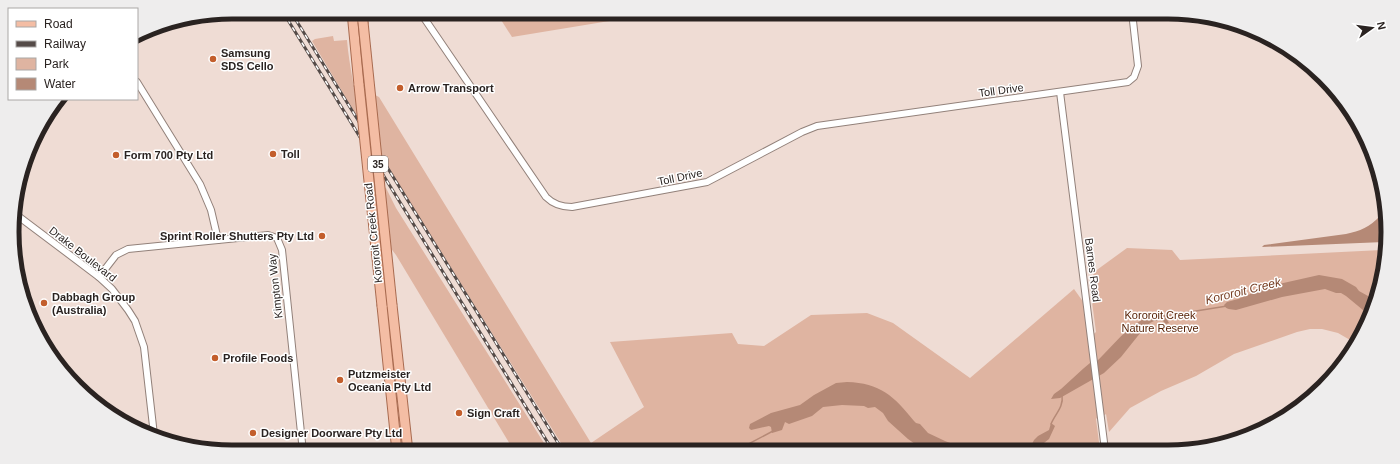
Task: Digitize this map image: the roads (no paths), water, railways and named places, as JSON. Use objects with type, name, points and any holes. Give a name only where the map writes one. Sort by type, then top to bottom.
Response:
[{"type":"main road","name":"Kororoit Creek Road","points":[[353,19],[396,445]]},
{"type":"main road","name":"Kororoit Creek Road","points":[[363,19],[407,445]]},
{"type":"street","name":"Toll Drive","points":[[425,19],[546,197],[554,203],[565,207],[580,206],[694,186],[707,182],[723,175],[802,132],[817,126],[1128,82],[1134,77],[1138,62],[1133,19]]},
{"type":"street","points":[[138,84],[200,184],[211,210],[218,240]]},
{"type":"street","name":"Barnes Road","points":[[1060,92],[1092,335],[1104,445]]},
{"type":"street","name":"Drake Boulevard","points":[[19,217],[99,277],[120,298],[128,310],[140,334],[146,361],[153,430]]},
{"type":"street","name":"Kimpton Way","points":[[99,277],[116,255],[128,249],[268,235],[275,237],[279,241],[282,250],[302,445]]},
{"type":"water","points":[[1381,217],[1381,242],[1262,247],[1264,245],[1351,233],[1369,226]]},
{"type":"water","name":"Kororoit Creek","points":[[1319,275],[1342,279],[1356,287],[1359,291],[1370,298],[1366,312],[1341,293],[1336,293],[1325,289],[1282,297],[1236,310],[1227,309],[1224,305],[1227,302],[1270,286]]},
{"type":"water","points":[[1160,313],[1165,315],[1169,323],[1166,324],[1162,320],[1150,323],[1121,357],[1104,373],[1060,398],[1051,399],[1054,394],[1090,363],[1096,362],[1133,326],[1150,316]]},
{"type":"water","points":[[836,383],[859,383],[869,385],[885,392],[900,404],[914,421],[920,424],[928,433],[955,445],[916,445],[888,421],[883,413],[875,407],[868,408],[864,406],[842,405],[823,407],[812,416],[789,424],[785,422],[782,430],[772,433],[771,427],[769,426],[751,430],[749,428],[750,424],[771,413],[800,405],[814,395]]},
{"type":"water","points":[[1051,423],[1055,426],[1049,439],[1041,445],[1032,445],[1038,436],[1049,430]]},
{"type":"waterway","name":"Kororoit Creek","points":[[1165,316],[1227,306]]},
{"type":"waterway","name":"Kororoit Creek","points":[[1051,424],[1062,403],[1062,395]]},
{"type":"waterway","name":"Kororoit Creek","points":[[747,445],[773,431]]},
{"type":"railway","points":[[287,19],[549,445]]},
{"type":"railway","points":[[295,19],[559,445]]},
{"type":"place","name":"Samsung SDS Cello","points":[[213,59]]},
{"type":"place","name":"Arrow Transport","points":[[400,88]]},
{"type":"place","name":"Toll","points":[[273,154]]},
{"type":"place","name":"Form 700 Pty Ltd","points":[[116,155]]},
{"type":"place","name":"Sprint Roller Shutters Pty Ltd","points":[[322,236]]},
{"type":"place","name":"Dabbagh Group (Australia)","points":[[44,303]]},
{"type":"place","name":"Profile Foods","points":[[215,358]]},
{"type":"place","name":"Putzmeister Oceania Pty Ltd","points":[[340,380]]},
{"type":"place","name":"Sign Craft","points":[[459,413]]},
{"type":"place","name":"Designer Doorware Pty Ltd","points":[[253,433]]},
{"type":"park label","name":"Kororoit Creek Nature Reserve","points":[[1160,321]]}]
